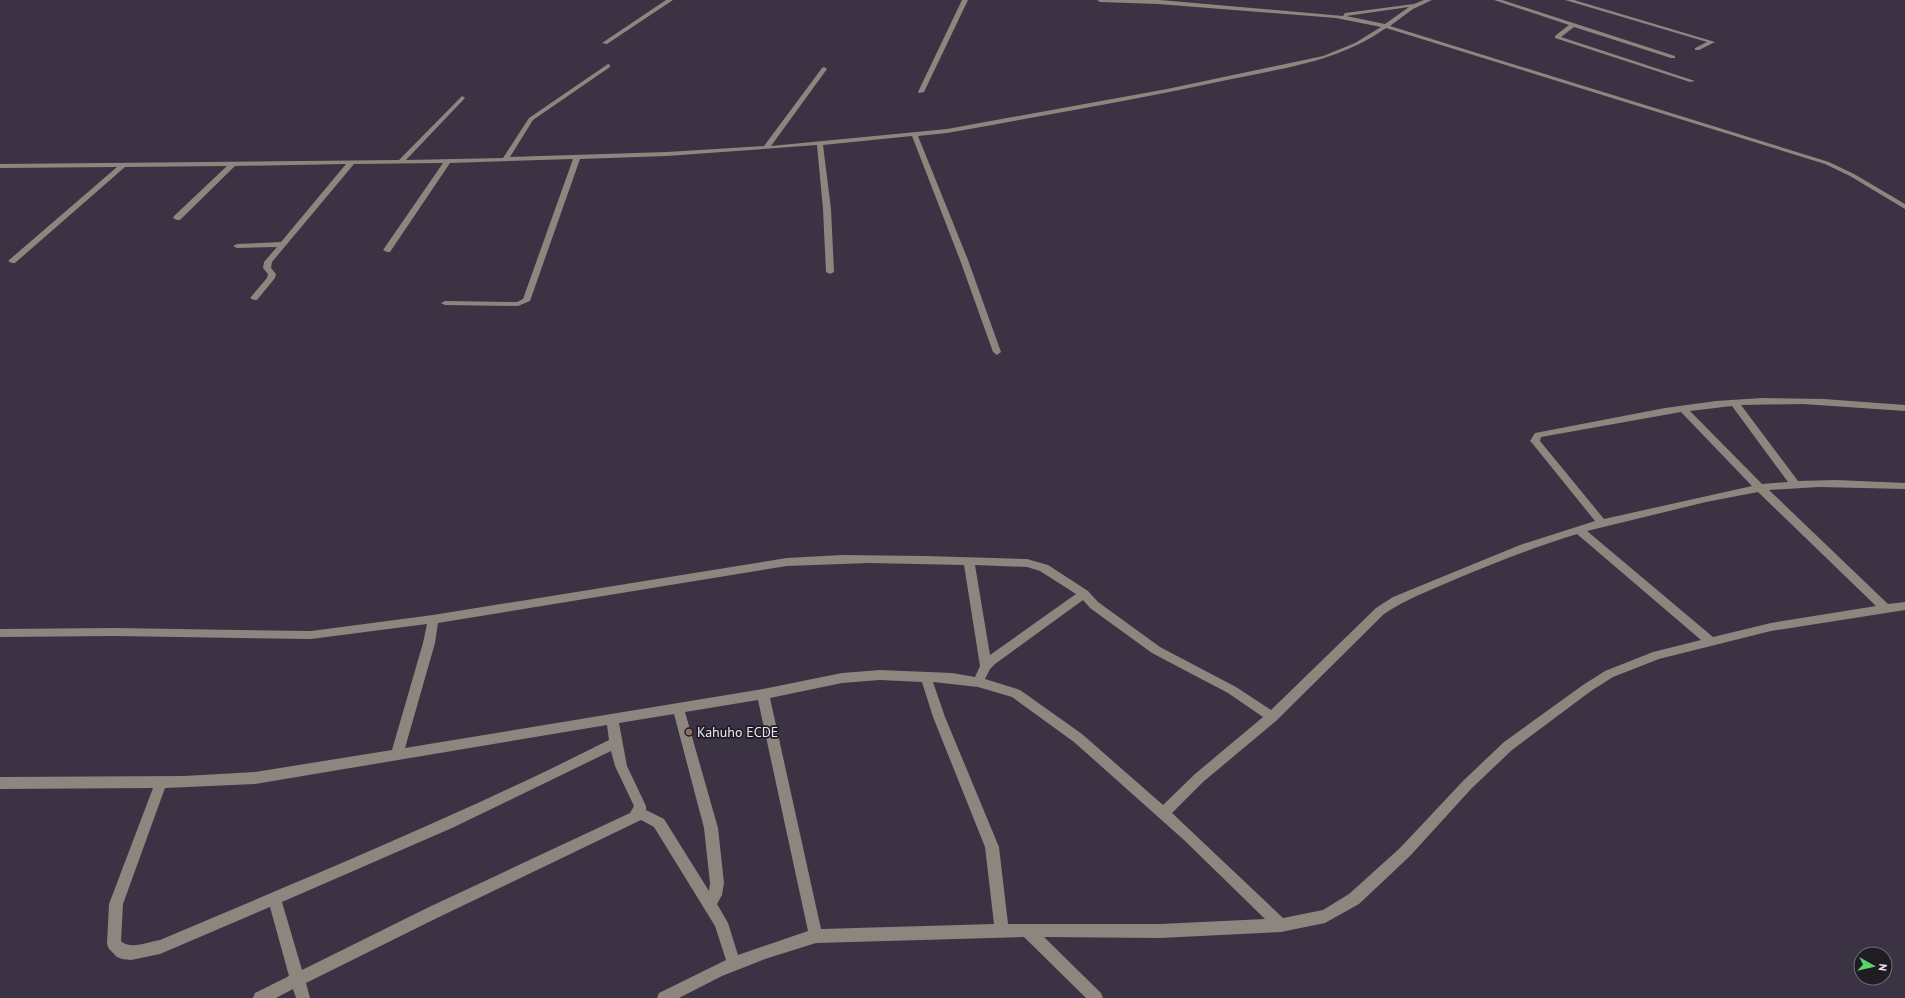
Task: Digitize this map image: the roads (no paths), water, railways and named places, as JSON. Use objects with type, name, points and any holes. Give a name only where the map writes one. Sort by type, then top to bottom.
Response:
[{"type":"street","points":[[605,42],[670,0]]},
{"type":"street","points":[[921,92],[965,0]]},
{"type":"street","points":[[1100,0],[1158,1],[1336,16],[1385,26],[1827,163],[1852,175],[1905,207]]},
{"type":"street","points":[[0,166],[448,161],[667,154],[766,148],[914,134],[982,125],[1167,91],[1325,57],[1350,47],[1385,26],[1414,5],[1426,0]]},
{"type":"street","points":[[1497,0],[1673,57]]},
{"type":"street","points":[[1568,0],[1712,42],[1697,49]]},
{"type":"street","points":[[1336,16],[1414,5]]},
{"type":"street","points":[[1573,25],[1557,36],[1692,81]]},
{"type":"street","points":[[505,159],[531,119],[608,66]]},
{"type":"street","points":[[766,148],[768,142],[824,69]]},
{"type":"street","points":[[401,161],[462,98]]},
{"type":"street","points":[[914,134],[964,260],[997,352]]},
{"type":"street","points":[[820,143],[827,209],[830,272]]},
{"type":"street","points":[[445,303],[518,304],[526,301],[539,271],[567,182],[577,157]]},
{"type":"street","points":[[387,250],[448,161]]},
{"type":"street","points":[[254,298],[271,278],[272,274],[267,268],[268,262],[352,162]]},
{"type":"street","points":[[177,218],[234,163]]},
{"type":"street","points":[[12,261],[124,164]]},
{"type":"street","points":[[237,246],[284,244]]},
{"type":"street","points":[[1602,523],[1535,441],[1536,437],[1683,409],[1735,403],[1830,402],[1905,408]]},
{"type":"street","points":[[1735,403],[1796,485]]},
{"type":"street","points":[[1683,409],[1761,489],[1886,609]]},
{"type":"street","points":[[1163,813],[1199,778],[1272,718],[1380,611],[1397,600],[1530,544],[1602,523],[1761,489],[1796,485],[1870,484],[1905,486]]},
{"type":"street","points":[[1578,529],[1711,642]]},
{"type":"street","points":[[0,634],[114,632],[311,635],[433,619],[787,562],[834,558],[969,561],[1037,565],[1084,594],[1094,605],[1156,650],[1232,690],[1272,718]]},
{"type":"street","points":[[969,561],[986,666]]},
{"type":"street","points":[[978,682],[986,666],[1084,594]]},
{"type":"street","points":[[664,998],[734,964],[765,952],[816,936],[1027,930],[1160,931],[1281,925],[1325,916],[1354,900],[1405,852],[1467,785],[1508,746],[1587,688],[1609,674],[1657,655],[1771,627],[1905,606]]},
{"type":"street","points":[[397,754],[429,643],[433,619]]},
{"type":"street","points":[[0,783],[161,782],[255,778],[763,694],[842,678],[880,675],[926,677],[978,682],[1016,693],[1078,738],[1163,813],[1281,925]]},
{"type":"street","points":[[926,677],[939,717],[992,847],[1002,931]]},
{"type":"street","points":[[763,694],[816,936]]},
{"type":"street","points":[[678,707],[711,828],[717,883],[715,895],[709,905]]},
{"type":"street","points":[[260,998],[446,906],[635,817],[639,813],[640,806],[621,766],[612,718]]},
{"type":"street","points":[[161,782],[116,904],[114,944],[122,952],[132,953],[160,947],[548,778],[616,742]]},
{"type":"street","points":[[639,813],[659,823],[721,923],[734,964]]},
{"type":"street","points":[[274,898],[303,998]]},
{"type":"street","points":[[1027,930],[1096,998]]},
{"type":"place","name":"Kahuho ECDE","points":[[689,732]]}]
